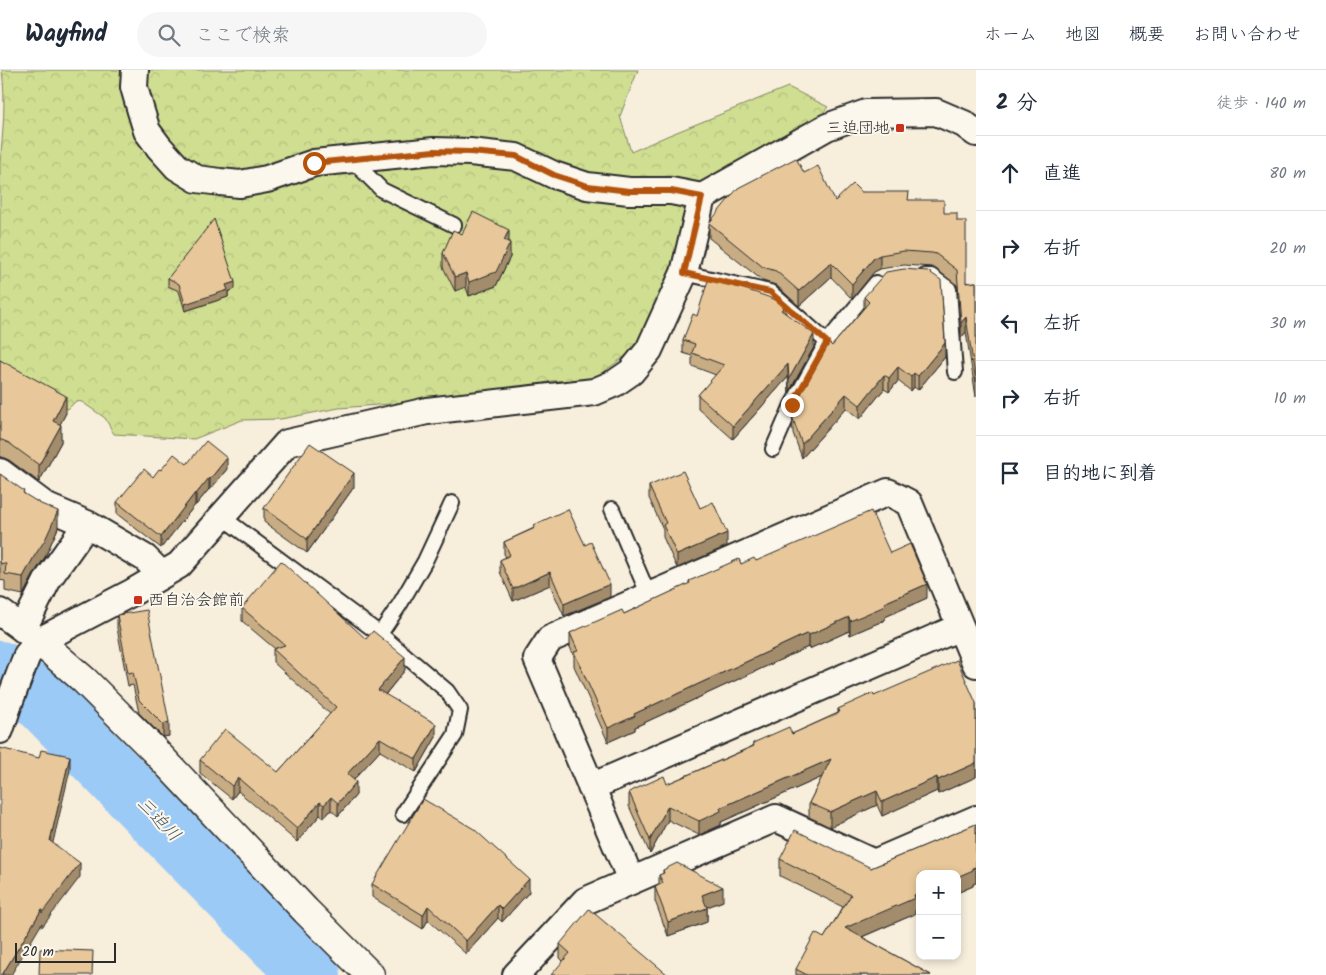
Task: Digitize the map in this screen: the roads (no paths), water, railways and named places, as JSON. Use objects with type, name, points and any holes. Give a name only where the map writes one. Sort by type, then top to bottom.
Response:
[{"type":"street","points":[[135,70],[134,87],[147,131],[177,167],[196,179],[240,184],[267,179],[314,163],[434,151],[470,152],[516,156],[554,175],[588,186],[629,191],[671,191],[702,197],[827,127],[866,113],[936,112],[964,124],[976,133]]},
{"type":"street","points":[[30,642],[133,592],[179,565],[287,443],[428,411],[594,392],[615,383],[631,372],[649,350],[684,273],[702,197]]},
{"type":"street","points":[[0,472],[47,507],[87,524],[145,558],[162,575]]},
{"type":"street","points":[[630,880],[537,659],[550,639],[888,492],[909,503],[976,664]]},
{"type":"street","points":[[0,730],[4,700],[30,642],[48,579],[87,524]]},
{"type":"street","points":[[0,612],[30,642],[84,680],[370,975]]},
{"type":"street","points":[[591,787],[960,627]]},
{"type":"street","points":[[516,975],[585,901],[776,818],[874,863],[976,819]]},
{"type":"lane","points":[[354,159],[382,190],[454,225]]},
{"type":"lane","points":[[684,273],[770,292],[827,342]]},
{"type":"lane","points":[[913,274],[931,276],[949,289],[955,372]]},
{"type":"lane","points":[[773,449],[792,405],[827,342],[881,278],[889,277]]},
{"type":"lane","points":[[380,634],[425,561],[452,503]]},
{"type":"lane","points":[[612,509],[650,596]]},
{"type":"lane","points":[[222,517],[380,634],[447,691],[460,710],[454,735],[403,814]]},
{"type":"waterway","name":"三迫川","points":[[0,671],[44,703],[311,975]]},
{"type":"place","name":"三迫団地","points":[[900,128]]},
{"type":"place","name":"西自治会館前","points":[[138,600]]}]
